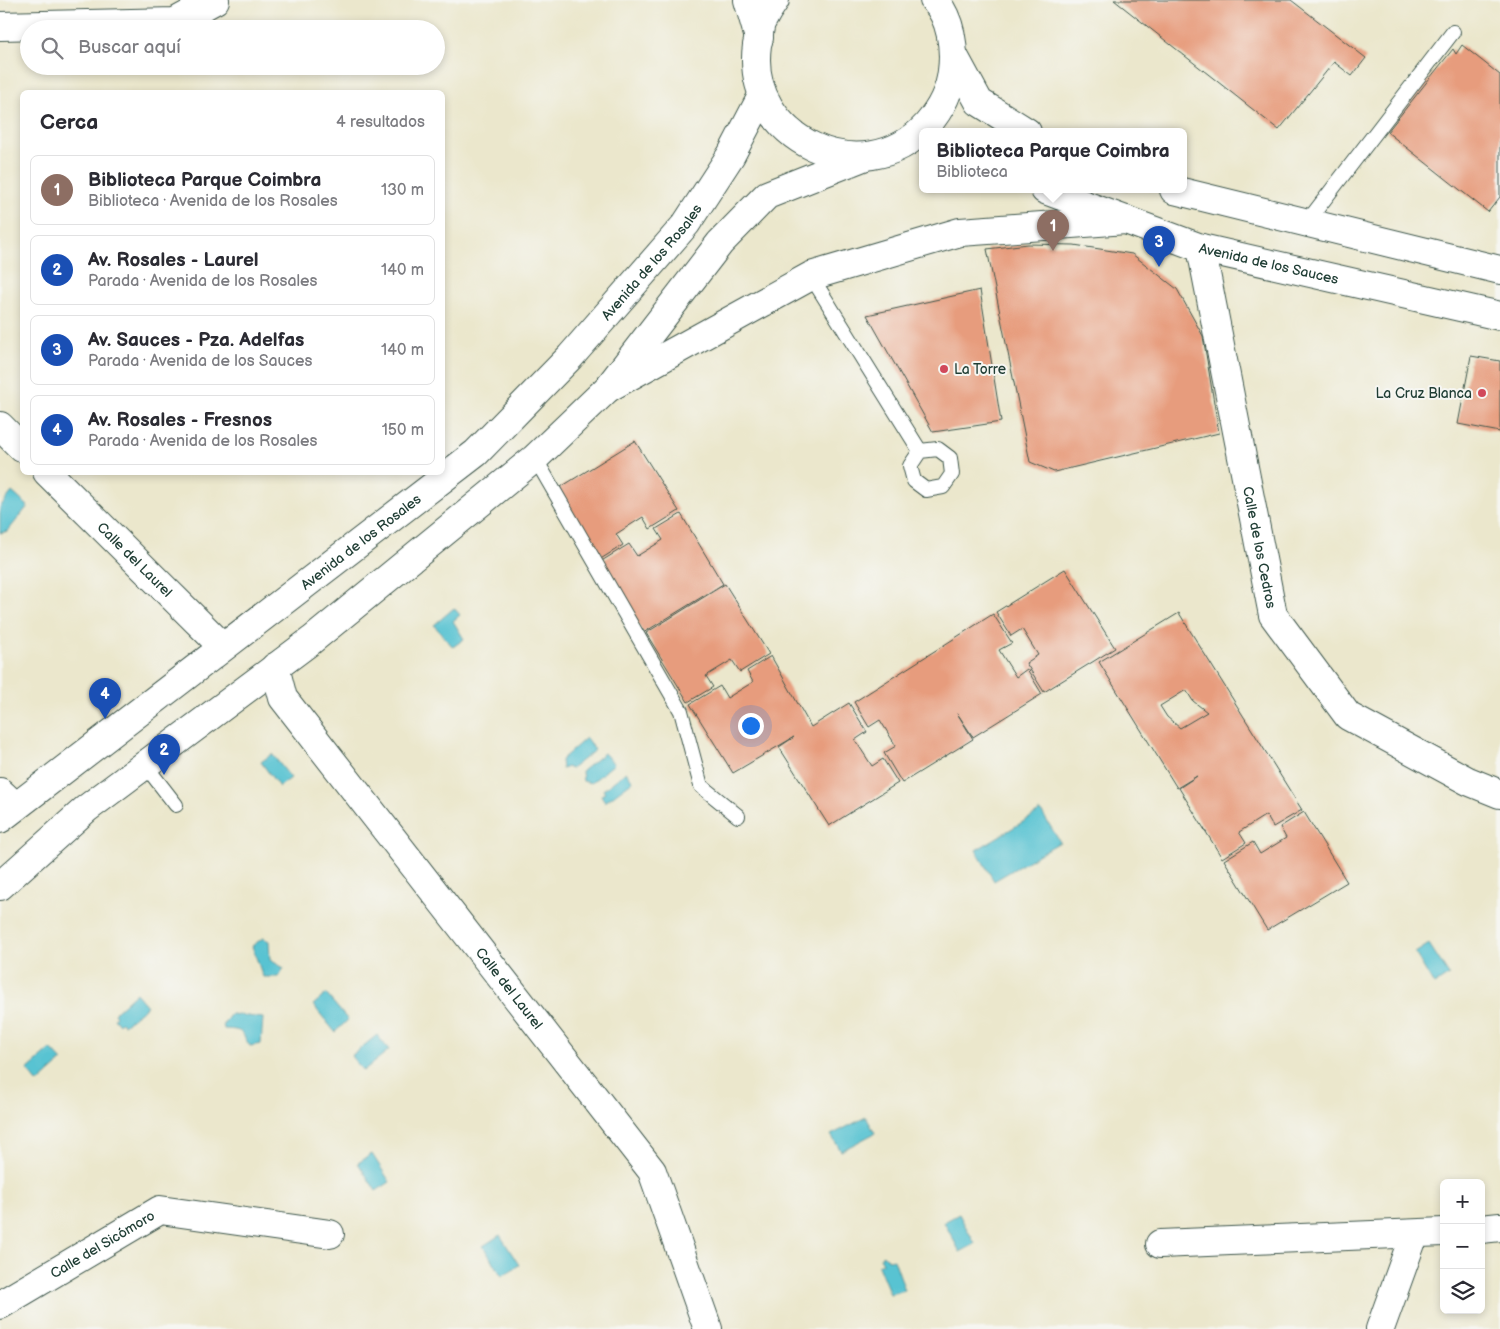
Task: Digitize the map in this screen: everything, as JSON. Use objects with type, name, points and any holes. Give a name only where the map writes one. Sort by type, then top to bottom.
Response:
[{"type":"street","points":[[179,20],[215,0]]},
{"type":"street","points":[[748,0],[758,38]]},
{"type":"street","points":[[775,0],[761,24],[758,38],[755,62],[762,96],[781,125],[808,146],[828,154],[862,157]]},
{"type":"street","points":[[923,128],[937,113],[951,81],[954,56],[949,12],[934,0]]},
{"type":"street","points":[[0,26],[20,26]]},
{"type":"street","points":[[954,56],[979,102],[1021,128]]},
{"type":"street","name":"Avenida de los Rosales","points":[[5,806],[310,582],[476,453],[570,357],[686,224],[732,155],[762,96]]},
{"type":"street","points":[[0,886],[86,809],[312,640],[535,458],[608,388],[720,243],[767,195],[862,157],[896,148],[919,133]]},
{"type":"street","points":[[896,148],[919,151]]},
{"type":"street","name":"Avenida de los Sauces","points":[[1053,193],[1201,248],[1500,316]]},
{"type":"street","points":[[1186,193],[1500,270]]},
{"type":"street","points":[[608,388],[811,276],[960,232],[1126,220]]},
{"type":"street","name":"Calle de los Cedros","points":[[1201,248],[1274,615],[1348,716],[1468,781],[1500,794]]},
{"type":"street","points":[[0,426],[20,446]]},
{"type":"street","name":"Calle del Laurel","points":[[50,475],[222,646]]},
{"type":"street","name":"Calle del Laurel","points":[[275,667],[283,698],[652,1171],[708,1329]]},
{"type":"street","name":"Calle del Sicómoro","points":[[0,1305],[160,1210],[330,1234]]},
{"type":"street","points":[[1485,1229],[1500,1227]]},
{"type":"street","points":[[1160,1244],[1414,1235],[1440,1232]]},
{"type":"street","points":[[1380,1329],[1414,1235]]},
{"type":"lane","points":[[1307,222],[1453,32]]},
{"type":"lane","points":[[811,276],[920,451]]},
{"type":"lane","points":[[535,458],[681,712],[701,786],[738,816]]},
{"type":"lane","points":[[145,765],[176,805]]},
{"type":"water","points":[[12,492],[28,506],[8,531],[0,533],[0,507]]},
{"type":"water","points":[[454,608],[460,615],[453,621],[464,639],[453,647],[434,625]]},
{"type":"water","points":[[586,738],[595,750],[571,769],[567,767],[562,769],[561,760]]},
{"type":"water","points":[[604,753],[614,764],[591,783],[583,781],[582,771]]},
{"type":"water","points":[[272,754],[291,778],[279,787],[261,762]]},
{"type":"water","points":[[626,772],[633,781],[605,802],[601,795],[605,793],[603,790]]},
{"type":"water","points":[[1041,811],[1060,842],[994,881],[976,850]]},
{"type":"water","points":[[263,938],[269,941],[270,960],[284,968],[278,977],[263,977],[252,946]]},
{"type":"water","points":[[1429,944],[1449,975],[1434,985],[1415,953]]},
{"type":"water","points":[[136,993],[147,1006],[124,1025],[121,1022],[119,1024],[114,1018],[116,1016],[114,1013]]},
{"type":"water","points":[[326,994],[348,1020],[335,1032],[313,1005]]},
{"type":"water","points":[[231,1014],[263,1018],[261,1044],[250,1046],[241,1032],[224,1029],[223,1024]]},
{"type":"water","points":[[377,1035],[389,1050],[363,1071],[351,1056]]},
{"type":"water","points":[[51,1049],[62,1061],[38,1083],[27,1070]]},
{"type":"water","points":[[866,1117],[875,1133],[841,1151],[831,1135]]},
{"type":"water","points":[[372,1154],[390,1182],[376,1191],[358,1163]]},
{"type":"water","points":[[959,1214],[975,1244],[960,1252],[944,1222]]},
{"type":"water","points":[[500,1235],[519,1265],[502,1276],[483,1246]]},
{"type":"water","points":[[883,1254],[889,1260],[894,1259],[905,1290],[890,1294],[878,1265],[883,1263],[880,1258]]},
{"type":"building","points":[[1114,0],[1291,0],[1366,58],[1352,76],[1334,62],[1279,130]]},
{"type":"building","points":[[1462,45],[1500,75],[1500,197],[1488,212],[1387,132],[1453,49],[1456,54]]},
{"type":"building","points":[[1028,244],[1074,245],[1132,254],[1177,289],[1203,336],[1219,433],[1054,472],[1030,462],[987,249]]},
{"type":"building","name":"La Torre","points":[[980,290],[1001,422],[933,432],[867,315]]},
{"type":"building","name":"La Cruz Blanca","points":[[1471,356],[1500,361],[1500,432],[1458,424]]},
{"type":"building","points":[[635,441],[679,511],[650,529],[643,517],[616,534],[623,545],[599,560],[556,490]]},
{"type":"building","points":[[681,514],[723,584],[643,633],[600,562],[629,544],[637,556],[663,540],[656,529]]},
{"type":"building","points":[[1065,569],[1115,648],[1044,692],[1026,663],[1038,655],[1022,629],[1011,636],[996,612]]},
{"type":"building","points":[[725,584],[769,654],[740,672],[732,660],[706,676],[713,687],[688,702],[646,633]]},
{"type":"building","points":[[1179,613],[1302,810],[1273,827],[1266,815],[1239,832],[1246,843],[1222,858],[1179,788],[1197,776],[1177,788],[1099,662]],"holes":[[[1186,690],[1193,701],[1207,712],[1180,728],[1167,717],[1160,706]]]},
{"type":"building","points":[[993,614],[1012,643],[999,650],[1016,677],[1027,669],[1042,694],[973,737],[957,713],[973,739],[902,783],[884,753],[896,746],[880,720],[869,727],[854,702]]},
{"type":"building","points":[[771,656],[811,727],[849,703],[867,732],[855,740],[872,766],[883,759],[898,783],[829,826],[779,747],[794,737],[733,773],[690,704],[720,686],[727,698],[753,682],[747,671]]},
{"type":"building","points":[[1304,812],[1347,882],[1267,930],[1224,860],[1253,842],[1260,854],[1286,838],[1280,827]]},
{"type":"place","name":"Biblioteca Parque Coimbra","points":[[1053,251]]},
{"type":"place","name":"Av. Sauces - Pza. Adelfas","points":[[1159,267]]},
{"type":"place","name":"La Torre","points":[[944,369]]},
{"type":"place","name":"La Cruz Blanca","points":[[1482,393]]},
{"type":"place","name":"Av. Rosales - Fresnos","points":[[105,719]]},
{"type":"place","name":"Av. Rosales - Laurel","points":[[164,775]]}]
